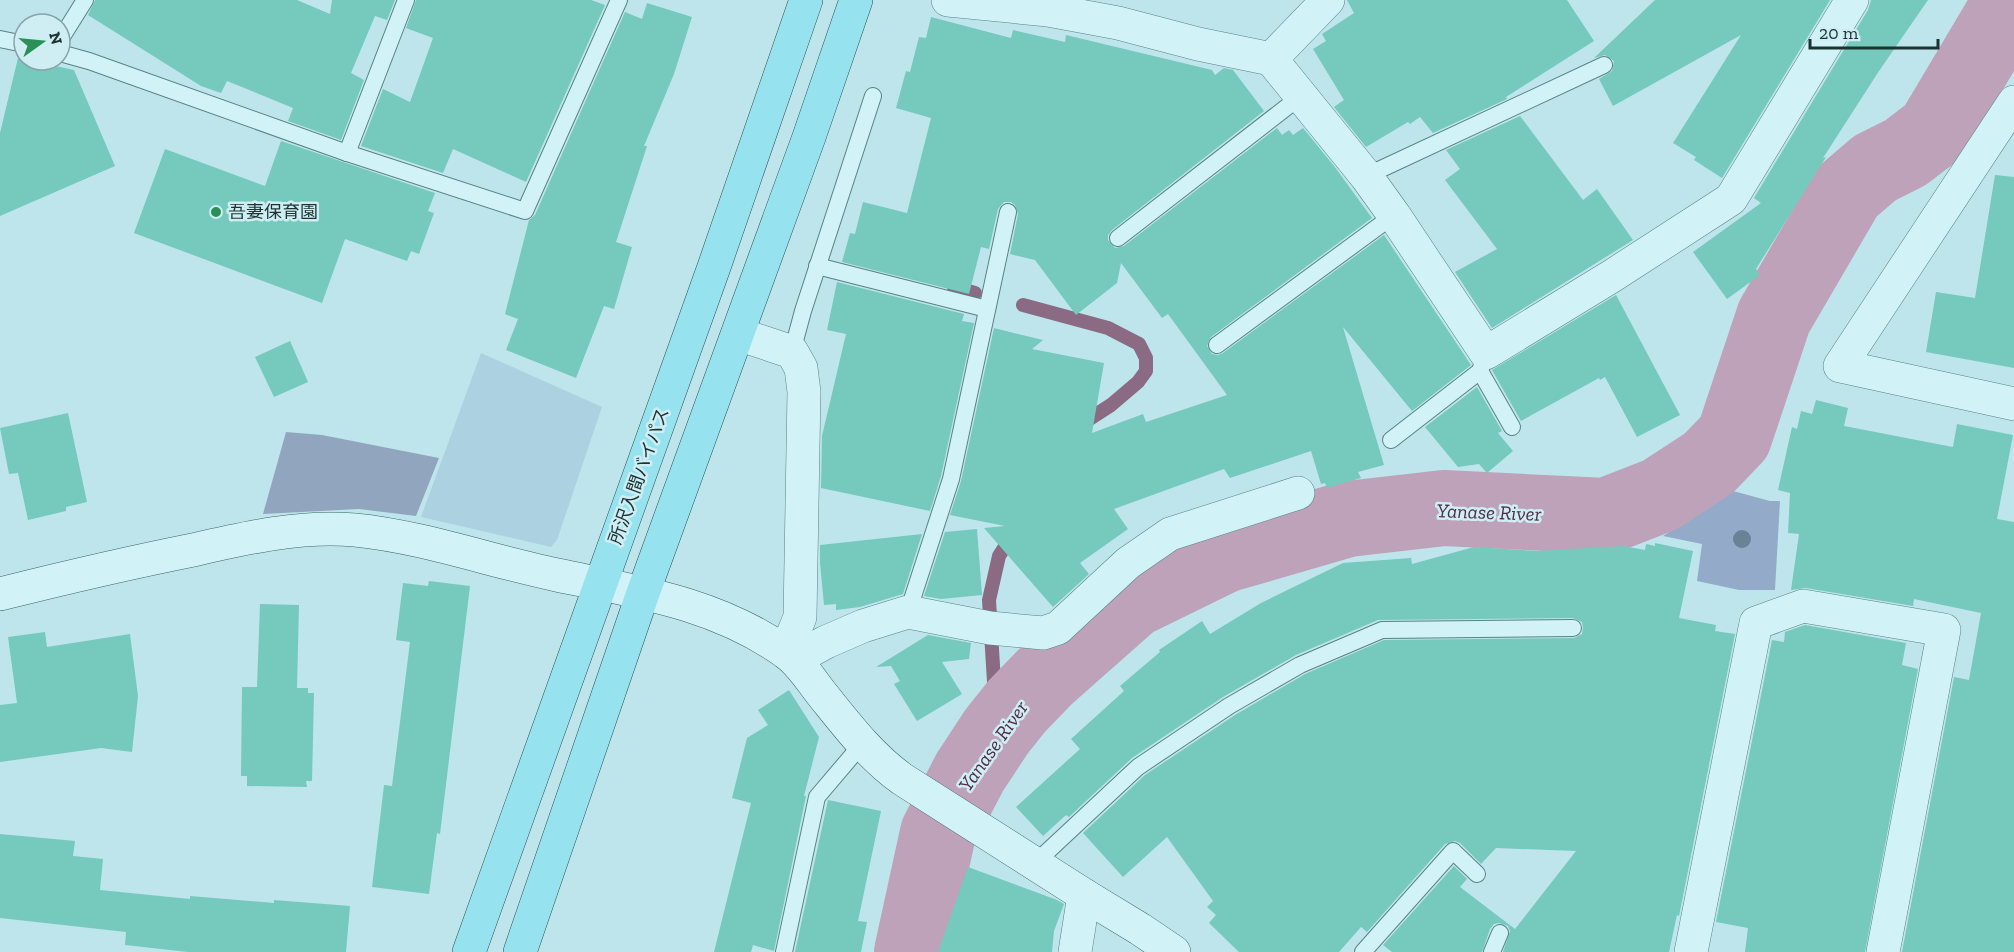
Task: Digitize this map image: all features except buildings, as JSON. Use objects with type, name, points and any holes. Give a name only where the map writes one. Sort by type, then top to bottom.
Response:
[{"type":"main road","name":"所沢入間バイパス","points":[[469,952],[714,267],[806,0]]},
{"type":"main road","points":[[520,952],[644,593],[856,0]]},
{"type":"street","points":[[948,0],[1051,5],[1198,44],[1271,59],[1366,176],[1394,215],[1483,362],[1731,199],[1852,0]]},
{"type":"street","points":[[1271,59],[1328,0]]},
{"type":"street","points":[[2014,102],[1840,366],[2014,404]]},
{"type":"street","points":[[738,334],[792,352],[801,368],[804,392],[800,617],[790,656]]},
{"type":"street","points":[[790,656],[863,626],[908,612],[990,628],[1043,633],[1058,628],[1128,562],[1170,534],[1298,493]]},
{"type":"street","points":[[0,594],[237,540],[304,530],[354,530],[423,542],[556,575],[644,593],[716,613],[756,633],[790,656],[880,763],[1174,952]]},
{"type":"street","points":[[1691,952],[1756,623],[1803,606],[1944,630],[1883,952]]},
{"type":"street","points":[[1075,952],[1084,895]]},
{"type":"lane","points":[[72,20],[84,0]]},
{"type":"lane","points":[[347,153],[406,0]]},
{"type":"lane","points":[[72,56],[347,153],[525,211],[619,0]]},
{"type":"lane","points":[[1366,176],[1604,65]]},
{"type":"lane","points":[[792,352],[817,266],[873,96]]},
{"type":"lane","points":[[1118,238],[1301,96]]},
{"type":"lane","points":[[908,612],[951,478],[1008,212]]},
{"type":"lane","points":[[1217,345],[1394,215]]},
{"type":"lane","points":[[817,266],[987,309]]},
{"type":"lane","points":[[1391,440],[1483,362],[1512,427]]},
{"type":"lane","points":[[1034,864],[1138,767],[1229,706],[1300,665],[1382,630],[1573,628]]},
{"type":"lane","points":[[784,952],[817,797],[862,744]]},
{"type":"lane","points":[[1363,952],[1453,851],[1477,874]]},
{"type":"lane","points":[[1492,952],[1500,933]]},
{"type":"shaded area","points":[[481,353],[602,407],[557,540],[551,547],[421,517]]},
{"type":"shaded area","points":[[286,432],[322,435],[439,458],[416,516],[359,509],[263,514]]},
{"type":"shaded area","points":[[1733,491],[1770,501],[1780,501],[1775,590],[1739,590],[1697,581],[1702,544],[1663,536]]},
{"type":"waterway","name":"Yanase River","points":[[912,952],[938,833],[970,772],[1017,706],[1045,677],[1132,600],[1224,555],[1348,519],[1444,508],[1606,516],[1660,495],[1709,463],[1734,437],[1774,317],[1847,192],[1875,168],[1905,153],[1934,131],[2012,0]]},
{"type":"waterway","points":[[954,287],[975,293]]},
{"type":"waterway","points":[[1023,305],[1108,328],[1139,344],[1146,358],[1146,371],[1138,382],[1111,405],[1080,425]]},
{"type":"waterway","points":[[997,731],[989,600],[999,556],[1013,534]]},
{"type":"place","name":"吾妻保育園","points":[[216,212]]}]
